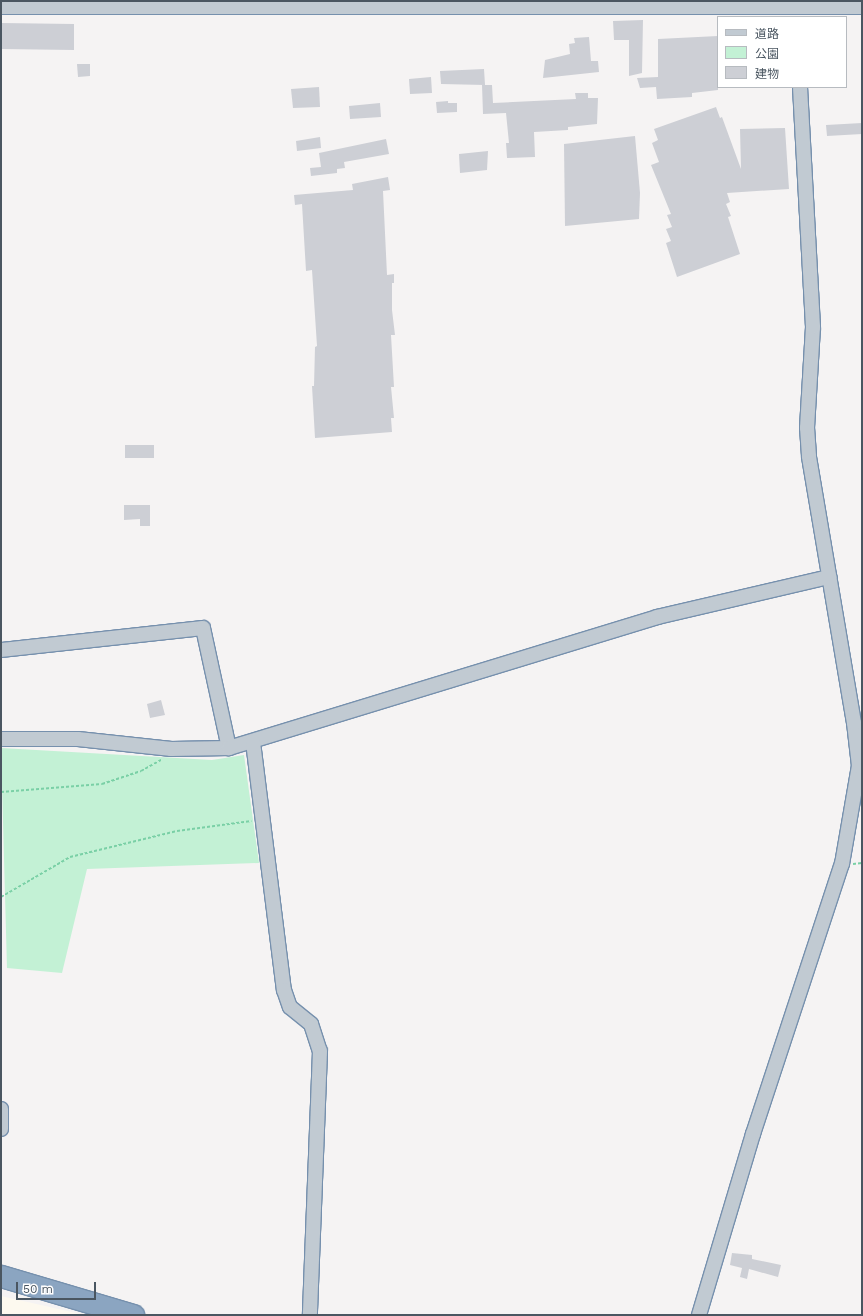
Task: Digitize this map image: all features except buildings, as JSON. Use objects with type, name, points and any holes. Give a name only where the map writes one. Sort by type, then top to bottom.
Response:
[{"type":"highway","points":[[1,1276],[134,1315]]},
{"type":"street","points":[[1,6],[203,4],[796,12],[862,7]]},
{"type":"street","points":[[699,1315],[753,1134],[842,864],[856,792],[859,766],[857,744],[809,456],[807,428],[813,327],[800,88]]},
{"type":"street","points":[[1,739],[78,739],[182,749],[229,748],[253,742],[372,702],[657,616],[829,577]]},
{"type":"street","points":[[1,650],[203,628],[229,748]]},
{"type":"street","points":[[253,742],[284,990],[290,1007],[311,1024],[320,1051],[310,1315]]},
{"type":"street","points":[[1,1109],[1,1129]]},
{"type":"path","points":[[1,792],[102,784],[141,771],[182,749]]},
{"type":"path","points":[[1,897],[70,857],[178,831],[263,819]]},
{"type":"shaded area","points":[[1,1296],[85,1315],[1,1315]]},
{"type":"green space","points":[[1,748],[212,760],[244,755],[259,863],[87,869],[62,973],[7,968]]}]
